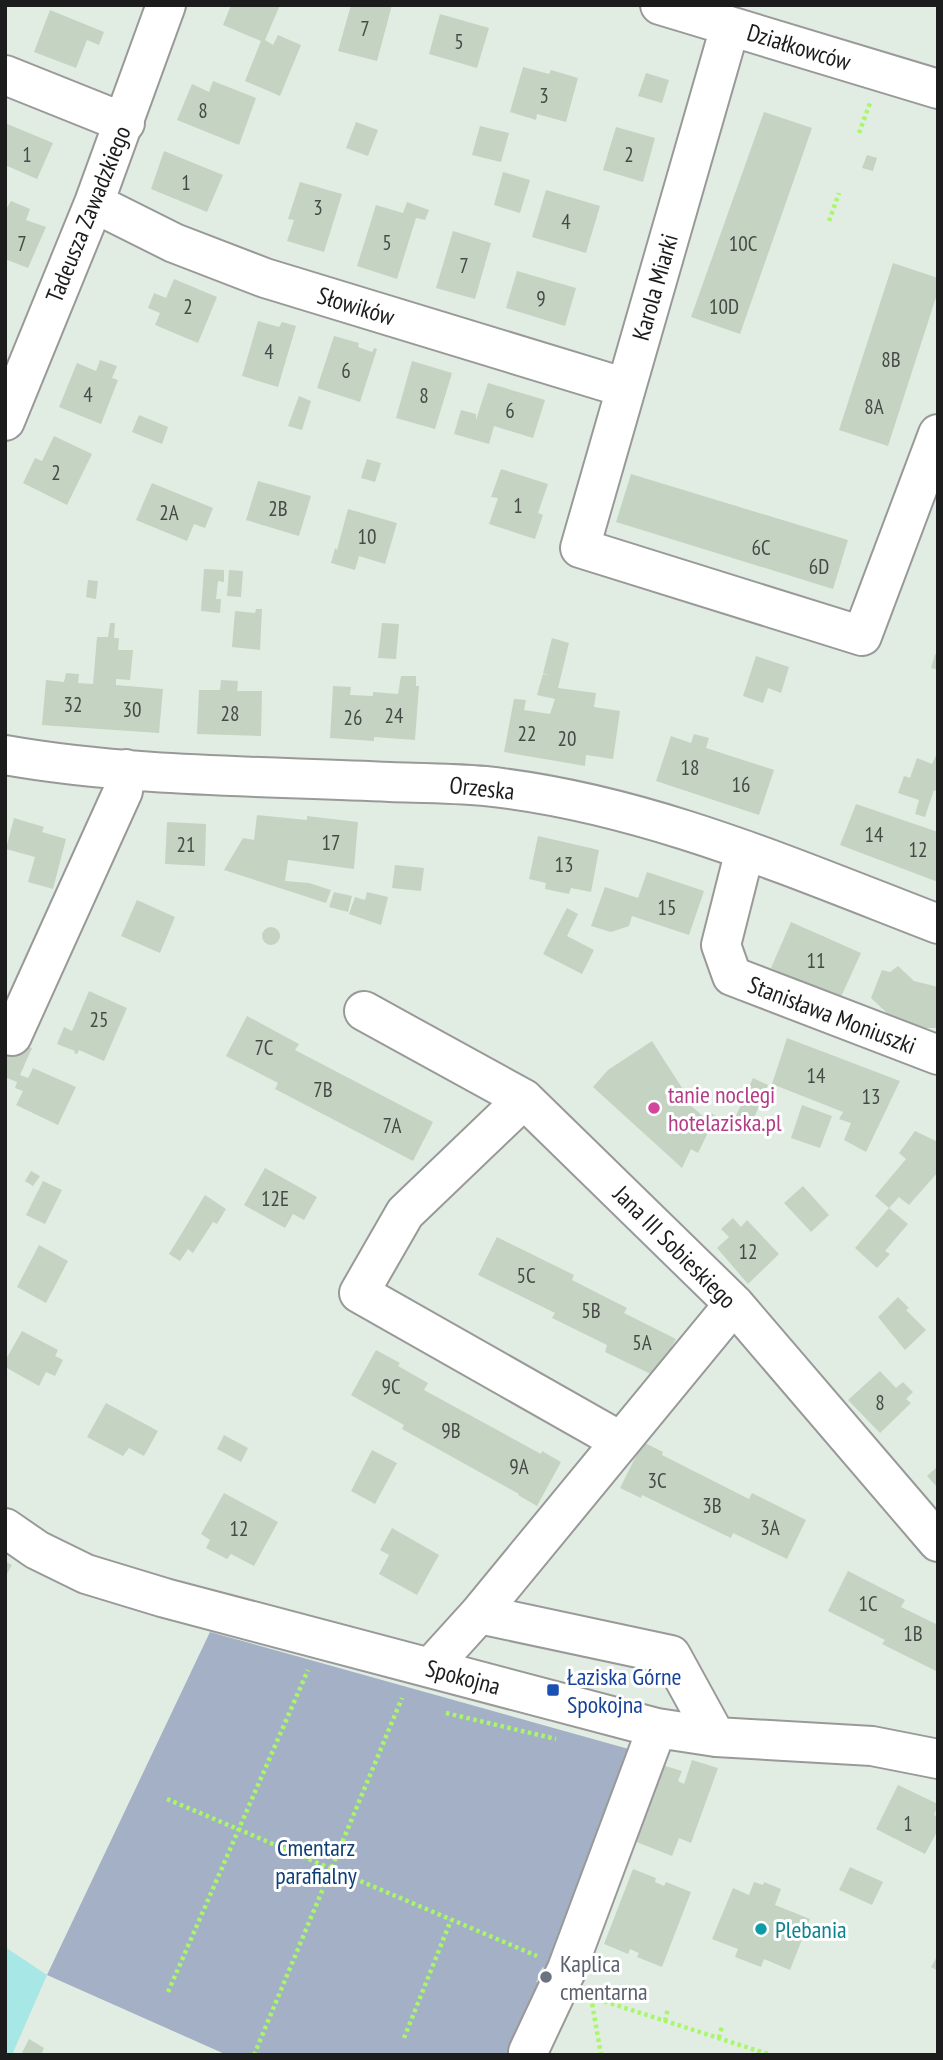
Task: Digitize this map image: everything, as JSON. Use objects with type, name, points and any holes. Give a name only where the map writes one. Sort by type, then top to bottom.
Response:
[{"type":"street","name":"Tadeusza Zawadzkiego","points":[[5,421],[125,123],[166,5]]},
{"type":"street","name":"Działkowców","points":[[660,5],[938,89]]},
{"type":"street","name":"Karola Miarki","points":[[730,27],[580,548],[862,636],[938,434]]},
{"type":"street","points":[[5,75],[125,123]]},
{"type":"street","name":"Słowików","points":[[94,203],[174,243],[265,278],[626,388]]},
{"type":"street","name":"Orzeska","points":[[5,755],[126,769],[484,786],[591,802],[705,835],[938,924]]},
{"type":"street","points":[[12,1036],[123,790],[126,769]]},
{"type":"street","name":"Stanisława Moniuszki","points":[[746,850],[721,945],[732,976],[938,1055]]},
{"type":"street","name":"Jana III Sobieskiego","points":[[364,1011],[524,1099],[734,1304],[938,1542]]},
{"type":"street","points":[[524,1099],[405,1213],[359,1293],[620,1441]]},
{"type":"street","points":[[430,1668],[479,1614],[734,1304]]},
{"type":"street","name":"Spokojna","points":[[5,1528],[37,1550],[86,1574],[178,1602],[657,1728],[716,1737],[872,1746],[938,1759]]},
{"type":"street","points":[[479,1614],[671,1655],[716,1737]]},
{"type":"street","points":[[528,2052],[567,1969],[657,1728]]},
{"type":"path","points":[[859,133],[871,99]]},
{"type":"path","points":[[829,221],[839,193]]},
{"type":"path","points":[[168,1992],[310,1666]]},
{"type":"path","points":[[254,2055],[402,1698]]},
{"type":"path","points":[[446,1713],[563,1741]]},
{"type":"path","points":[[167,1799],[548,1961]]},
{"type":"path","points":[[404,2038],[451,1920]]},
{"type":"path","points":[[601,2055],[591,1997],[771,2055]]},
{"type":"path","points":[[665,2021],[668,2008]]},
{"type":"path","points":[[719,2038],[722,2026]]},
{"type":"shaded area","points":[[5,1947],[47,1975],[12,2055],[5,2055]]},
{"type":"green space","name":"Cmentarz parafialny","points":[[210,1632],[643,1753],[520,2055],[227,2055],[47,1975]]},
{"type":"building","points":[[231,5],[280,5],[265,40],[273,45],[278,35],[301,45],[280,96],[245,81],[261,41],[223,25]]},
{"type":"building","points":[[351,5],[392,5],[377,61],[338,51]]},
{"type":"building","points":[[50,10],[104,32],[99,45],[87,40],[76,68],[34,52]]},
{"type":"building","points":[[440,14],[489,28],[477,68],[429,54]]},
{"type":"building","points":[[523,67],[549,74],[551,70],[578,78],[566,122],[537,114],[536,120],[510,112]]},
{"type":"building","points":[[646,73],[669,80],[662,103],[638,96]]},
{"type":"building","points":[[213,81],[256,98],[239,145],[177,120],[192,84],[209,92]]},
{"type":"building","points":[[764,112],[812,128],[740,334],[691,317]]},
{"type":"building","points":[[356,122],[378,130],[368,156],[346,148]]},
{"type":"building","points":[[5,123],[53,143],[37,179],[5,165]]},
{"type":"building","points":[[480,126],[509,133],[501,162],[472,155]]},
{"type":"building","points":[[616,127],[655,138],[643,182],[603,170]]},
{"type":"building","points":[[164,151],[223,175],[207,212],[151,189]]},
{"type":"building","points":[[867,155],[877,158],[873,171],[862,168]]},
{"type":"building","points":[[503,172],[530,180],[520,213],[494,205]]},
{"type":"building","points":[[300,182],[342,194],[324,252],[287,241],[294,220],[288,219]]},
{"type":"building","points":[[546,190],[600,206],[586,253],[532,237]]},
{"type":"building","points":[[11,201],[30,209],[26,220],[46,227],[28,268],[5,259],[5,211]]},
{"type":"building","points":[[407,202],[429,210],[425,220],[416,218],[397,279],[357,266],[376,205],[403,213]]},
{"type":"building","points":[[453,231],[491,243],[475,299],[436,288]]},
{"type":"building","points":[[893,263],[938,278],[938,291],[888,446],[839,430]]},
{"type":"building","points":[[517,271],[576,288],[565,326],[506,308]]},
{"type":"building","points":[[174,279],[217,297],[198,343],[155,325],[160,313],[148,308],[154,293],[166,298]]},
{"type":"building","points":[[258,321],[279,327],[282,322],[296,326],[278,387],[242,376]]},
{"type":"building","points":[[334,336],[359,343],[358,347],[372,352],[374,348],[377,349],[360,402],[317,388]]},
{"type":"building","points":[[100,360],[117,366],[112,378],[118,380],[101,424],[59,407],[77,363],[96,371]]},
{"type":"building","points":[[412,361],[452,373],[435,429],[396,418]]},
{"type":"building","points":[[488,383],[545,400],[533,438],[494,426],[489,444],[454,434],[461,410],[476,414],[476,420]]},
{"type":"building","points":[[299,396],[311,401],[302,430],[288,426]]},
{"type":"building","points":[[139,415],[168,427],[162,444],[132,432]]},
{"type":"building","points":[[54,436],[92,454],[67,505],[23,483],[35,458],[42,461]]},
{"type":"building","points":[[367,459],[381,463],[375,482],[361,478]]},
{"type":"building","points":[[501,469],[548,484],[538,513],[543,515],[535,539],[489,524],[498,498],[491,497]]},
{"type":"building","points":[[631,474],[848,540],[833,589],[616,522]]},
{"type":"building","points":[[258,481],[311,496],[299,536],[246,520]]},
{"type":"building","points":[[152,483],[213,508],[205,528],[194,524],[187,541],[136,520]]},
{"type":"building","points":[[348,509],[397,523],[385,564],[359,556],[355,570],[331,563]]},
{"type":"building","points":[[204,569],[224,570],[224,582],[218,581],[216,599],[221,599],[220,613],[201,611]]},
{"type":"building","points":[[229,570],[243,571],[241,597],[227,596]]},
{"type":"building","points":[[88,580],[98,581],[96,599],[86,597]]},
{"type":"building","points":[[256,609],[262,609],[260,650],[232,647],[235,611],[255,613]]},
{"type":"building","points":[[110,623],[115,623],[114,638],[119,638],[118,650],[133,650],[130,680],[116,679],[116,685],[163,689],[159,733],[42,725],[46,680],[64,682],[66,673],[79,674],[78,683],[93,684],[97,637],[108,637]]},
{"type":"building","points":[[382,623],[399,624],[396,659],[378,658]]},
{"type":"building","points":[[552,638],[569,643],[558,688],[596,693],[594,707],[620,711],[613,759],[586,755],[585,766],[504,752],[514,699],[526,700],[524,710],[550,714],[555,699],[537,695],[543,674],[550,676],[543,673]]},
{"type":"building","points":[[935,654],[938,655],[938,670],[931,668]]},
{"type":"building","points":[[756,656],[789,667],[781,693],[768,688],[763,703],[743,696]]},
{"type":"building","points":[[401,676],[416,676],[416,686],[419,686],[415,740],[330,738],[333,686],[351,687],[350,695],[373,696],[373,692],[398,694]]},
{"type":"building","points":[[221,680],[238,681],[237,691],[262,691],[261,736],[197,734],[199,690],[220,690]]},
{"type":"building","points":[[694,734],[709,738],[706,748],[774,770],[759,815],[656,781],[671,736],[691,743]]},
{"type":"building","points":[[938,751],[938,792],[934,790],[925,817],[915,814],[919,800],[898,793],[904,776],[910,778],[917,758],[932,764]]},
{"type":"building","points":[[856,804],[938,832],[938,882],[840,845]]},
{"type":"building","points":[[257,815],[307,820],[307,816],[358,822],[354,869],[288,860],[285,881],[309,883],[331,890],[326,903],[224,870],[243,838],[254,840]]},
{"type":"building","points":[[14,818],[44,827],[42,832],[66,839],[53,889],[28,882],[35,857],[6,849]]},
{"type":"building","points":[[167,822],[206,824],[205,866],[165,864]]},
{"type":"building","points":[[538,836],[599,850],[591,892],[571,888],[569,894],[545,889],[546,883],[529,879]]},
{"type":"building","points":[[395,865],[424,868],[421,891],[392,888]]},
{"type":"building","points":[[647,872],[704,891],[689,935],[632,916],[629,926],[611,932],[591,926],[605,887],[638,898]]},
{"type":"building","points":[[334,892],[352,896],[348,912],[329,907]]},
{"type":"building","points":[[367,892],[388,897],[381,925],[349,914],[355,897],[365,900]]},
{"type":"building","points":[[137,900],[175,917],[160,953],[121,936]]},
{"type":"building","points":[[567,908],[578,914],[567,936],[594,950],[582,974],[543,954]]},
{"type":"building","points":[[791,922],[861,953],[840,999],[771,968]]},
{"type":"building","points":[[267,927],[275,927],[280,936],[278,943],[267,945],[262,940],[262,932]]},
{"type":"building","points":[[898,966],[914,981],[938,987],[938,1028],[924,1028],[903,1022],[889,1015],[871,998],[882,970],[890,972]]},
{"type":"building","points":[[89,991],[127,1008],[104,1061],[79,1050],[77,1054],[74,1053],[75,1051],[57,1044],[64,1027],[72,1031]]},
{"type":"building","points":[[247,1016],[299,1044],[295,1050],[433,1122],[413,1161],[275,1089],[278,1083],[226,1056]]},
{"type":"building","points":[[787,1038],[900,1081],[866,1152],[844,1140],[851,1123],[839,1119],[843,1112],[772,1084]]},
{"type":"building","points":[[5,1040],[32,1048],[20,1075],[28,1078],[33,1068],[76,1087],[58,1125],[16,1105],[23,1091],[15,1088],[17,1082],[5,1077]]},
{"type":"building","name":"tanie noclegi hotelaziska.pl","points":[[652,1041],[682,1088],[680,1096],[706,1119],[709,1112],[716,1116],[698,1153],[691,1149],[682,1168],[593,1087],[608,1070]]},
{"type":"building","points":[[753,1078],[768,1085],[748,1132],[727,1122],[730,1114],[736,1116]]},
{"type":"building","points":[[802,1105],[832,1116],[820,1148],[791,1138]]},
{"type":"building","points":[[915,1131],[938,1142],[938,1172],[909,1205],[899,1197],[889,1208],[875,1196],[906,1159],[899,1153]]},
{"type":"building","points":[[265,1168],[317,1197],[304,1220],[293,1214],[285,1228],[244,1205]]},
{"type":"building","points":[[31,1171],[40,1176],[33,1186],[25,1181]]},
{"type":"building","points":[[43,1181],[62,1190],[45,1224],[26,1215]]},
{"type":"building","points":[[803,1186],[829,1215],[811,1232],[784,1203]]},
{"type":"building","points":[[205,1195],[226,1209],[217,1224],[213,1222],[193,1253],[188,1249],[180,1261],[169,1254]]},
{"type":"building","points":[[889,1208],[908,1224],[885,1251],[890,1254],[877,1268],[855,1248]]},
{"type":"building","points":[[733,1218],[741,1227],[747,1220],[779,1254],[748,1284],[717,1248],[729,1237],[721,1229]]},
{"type":"building","points":[[497,1237],[574,1275],[572,1280],[627,1308],[624,1313],[676,1339],[657,1377],[605,1352],[607,1345],[552,1318],[555,1313],[478,1275]]},
{"type":"building","points":[[39,1245],[68,1261],[46,1303],[17,1287]]},
{"type":"building","points":[[898,1297],[909,1308],[906,1310],[926,1330],[905,1350],[878,1317]]},
{"type":"building","points":[[22,1331],[58,1350],[55,1356],[63,1360],[55,1376],[46,1372],[39,1386],[5,1367],[5,1361]]},
{"type":"building","points":[[376,1350],[428,1383],[424,1390],[541,1454],[542,1451],[561,1462],[537,1506],[402,1429],[404,1425],[351,1395]]},
{"type":"building","points":[[880,1371],[896,1388],[903,1382],[913,1392],[906,1399],[911,1403],[880,1433],[848,1400]]},
{"type":"building","points":[[106,1403],[158,1431],[144,1456],[129,1448],[123,1456],[87,1437]]},
{"type":"building","points":[[224,1435],[248,1448],[241,1462],[217,1449]]},
{"type":"building","points":[[643,1442],[663,1452],[662,1455],[749,1499],[752,1493],[806,1520],[787,1559],[733,1533],[731,1538],[642,1495],[641,1498],[620,1488]]},
{"type":"building","points":[[372,1450],[397,1463],[375,1504],[351,1491]]},
{"type":"building","points":[[938,1466],[938,1488],[927,1476]]},
{"type":"building","points":[[224,1493],[278,1522],[254,1566],[231,1554],[227,1559],[206,1548],[210,1540],[201,1534]]},
{"type":"building","points":[[392,1528],[439,1555],[417,1595],[379,1574],[389,1555],[380,1550]]},
{"type":"building","points":[[5,1561],[12,1565],[5,1577]]},
{"type":"building","points":[[848,1571],[905,1600],[901,1607],[938,1625],[938,1672],[882,1644],[885,1640],[828,1611]]},
{"type":"building","points":[[692,1760],[718,1768],[691,1843],[679,1838],[672,1856],[629,1839],[662,1765],[682,1771],[678,1781],[684,1784]]},
{"type":"building","points":[[898,1785],[938,1804],[934,1815],[938,1817],[938,1830],[925,1854],[876,1829]]},
{"type":"building","points":[[850,1867],[883,1882],[872,1905],[839,1890]]},
{"type":"building","points":[[633,1869],[656,1878],[655,1882],[664,1886],[666,1882],[691,1892],[662,1967],[637,1957],[639,1953],[630,1949],[628,1954],[604,1944]]},
{"type":"building","name":"Plebania","points":[[754,1882],[763,1885],[764,1882],[781,1889],[775,1905],[810,1919],[790,1970],[764,1959],[761,1967],[735,1957],[738,1949],[712,1939],[733,1888],[749,1895]]},
{"type":"building","points":[[938,1955],[938,1971],[931,1967]]},
{"type":"building","name":"Kaplica cmentarna","points":[[542,1967],[556,1972],[549,1987],[536,1982]]},
{"type":"building","points":[[29,2039],[44,2048],[41,2055],[21,2055]]},
{"type":"place","name":"tanie noclegi hotelaziska.pl","points":[[654,1108]]},
{"type":"place","name":"Łaziska Górne Spokojna","points":[[553,1690]]},
{"type":"place","name":"Plebania","points":[[761,1929]]},
{"type":"place","name":"Kaplica cmentarna","points":[[546,1977]]}]
